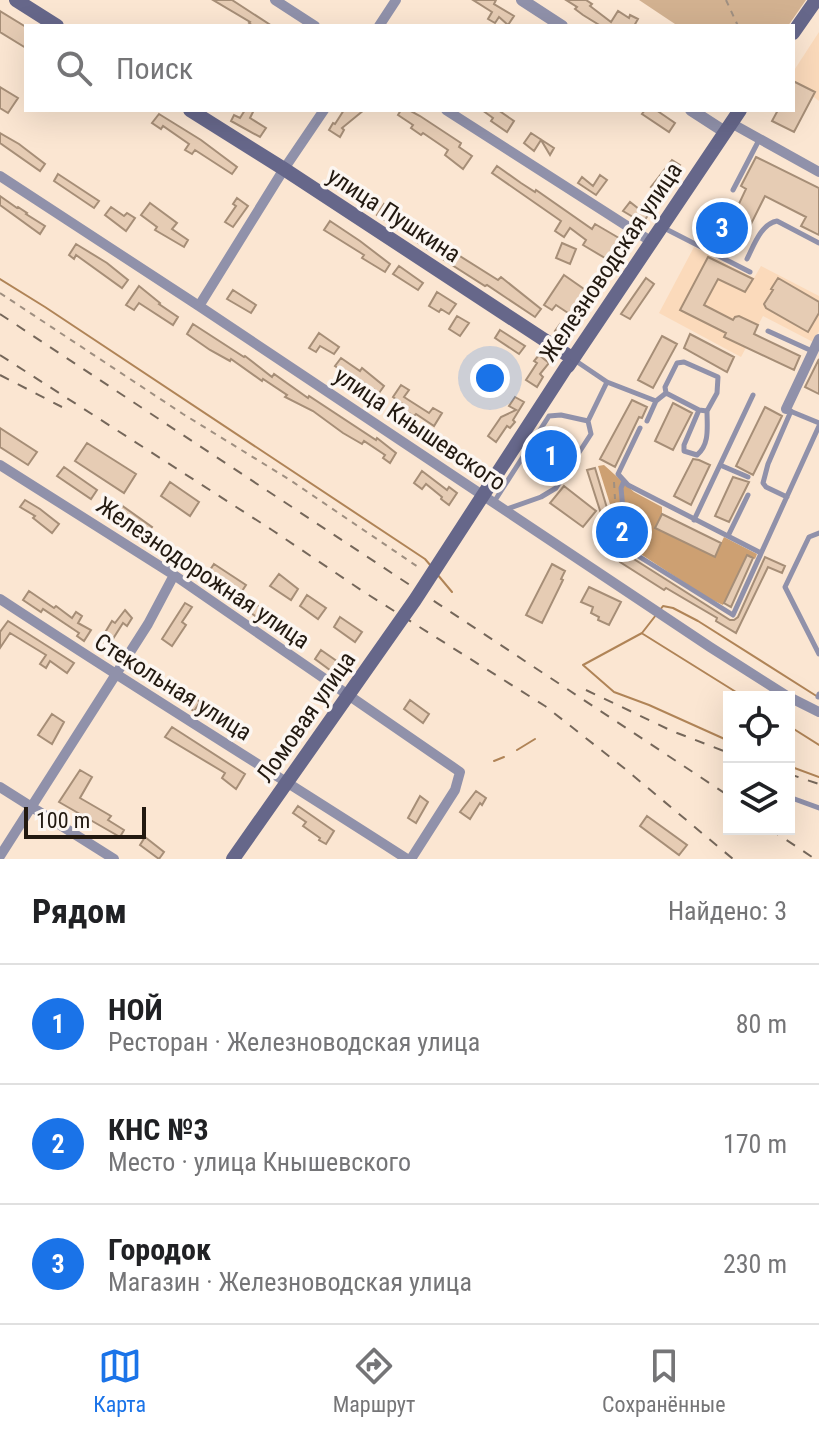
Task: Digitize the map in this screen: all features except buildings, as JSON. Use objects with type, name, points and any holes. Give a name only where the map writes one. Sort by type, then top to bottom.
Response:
[{"type":"main road","points":[[16,0],[54,24]]},
{"type":"main road","points":[[795,30],[816,0]]},
{"type":"main road","name":"улица Пушкина","points":[[193,112],[284,169],[570,362]]},
{"type":"main road","name":"Железноводская улица","points":[[415,600],[739,112]]},
{"type":"main road","name":"Ломовая улица","points":[[233,859],[415,600]]},
{"type":"street","points":[[275,0],[312,24]]},
{"type":"street","points":[[380,24],[396,0]]},
{"type":"street","points":[[522,0],[559,24]]},
{"type":"street","points":[[199,306],[323,112]]},
{"type":"street","points":[[449,112],[652,242]]},
{"type":"street","points":[[695,112],[760,139],[819,172]]},
{"type":"street","name":"улица Кнышевского","points":[[0,176],[779,691]]},
{"type":"street","points":[[788,410],[819,339]]},
{"type":"street","name":"Железнодорожная улица","points":[[0,465],[174,575],[460,772],[455,790],[409,859]]},
{"type":"street","points":[[0,856],[148,624],[174,575]]},
{"type":"street","name":"Стекольная улица","points":[[0,599],[409,859]]},
{"type":"street","name":"улица Кнышевского","points":[[795,700],[819,712]]},
{"type":"street","points":[[0,787],[114,859]]},
{"type":"lane","points":[[733,190],[760,139]]},
{"type":"lane","points":[[747,259],[770,222],[777,221],[819,243]]},
{"type":"lane","points":[[662,227],[750,272]]},
{"type":"lane","points":[[768,331],[813,351]]},
{"type":"lane","points":[[570,362],[607,382],[656,401]]},
{"type":"lane","points":[[666,393],[665,387],[677,363],[684,362],[718,377],[717,393],[707,411],[707,435],[703,449],[697,455],[684,451],[684,445],[699,410]]},
{"type":"lane","points":[[505,509],[541,497],[556,488],[591,434],[588,421],[607,382]]},
{"type":"lane","points":[[647,421],[656,401],[666,393]]},
{"type":"lane","points":[[666,393],[707,411]]},
{"type":"lane","points":[[694,520],[753,395]]},
{"type":"lane","points":[[635,554],[733,615],[787,497],[819,425],[788,410],[763,483],[787,497]]},
{"type":"lane","points":[[494,502],[549,416],[561,415],[588,421]]},
{"type":"lane","points":[[640,428],[618,474],[624,481],[761,553]]},
{"type":"lane","points":[[720,465],[748,477]]},
{"type":"lane","points":[[623,509],[621,488],[624,481]]},
{"type":"lane","points":[[728,536],[748,495]]},
{"type":"lane","points":[[819,533],[809,537],[785,587],[819,654]]},
{"type":"lane","points":[[795,799],[819,808]]},
{"type":"path","points":[[726,0],[737,24]]},
{"type":"path","points":[[0,293],[183,414],[290,480],[421,569]]},
{"type":"shaded area","points":[[639,0],[806,0],[789,24],[675,24]]},
{"type":"shaded area","points":[[819,32],[819,101],[795,83],[795,69]]},
{"type":"shaded area","points":[[694,247],[754,278],[761,266],[819,296],[819,331],[813,342],[763,316],[741,357],[659,313]]},
{"type":"shaded area","points":[[604,465],[634,492],[662,507],[655,527],[715,556],[724,537],[757,554],[755,559],[747,556],[723,605],[639,553],[631,543],[634,531],[630,520],[615,520],[598,466]]},
{"type":"waterway","points":[[0,279],[425,559],[431,566]]},
{"type":"waterway","points":[[437,574],[452,592]]},
{"type":"waterway","points":[[660,610],[663,606],[673,608],[698,621],[818,697]]},
{"type":"waterway","points":[[656,615],[642,633],[583,665],[614,692],[723,738]]},
{"type":"waterway","points":[[643,634],[734,691]]},
{"type":"waterway","points":[[795,730],[819,745]]},
{"type":"waterway","points":[[517,750],[535,739]]},
{"type":"waterway","points":[[494,761],[504,757]]},
{"type":"waterway","points":[[795,768],[819,777]]},
{"type":"railway","points":[[0,314],[723,792]]},
{"type":"railway","points":[[0,355],[545,706],[733,859]]},
{"type":"railway","points":[[0,375],[62,407]]},
{"type":"railway","points":[[586,690],[672,731],[723,751]]},
{"type":"railway","points":[[795,776],[819,784]]},
{"type":"railway","points":[[779,835],[815,859]]},
{"type":"place","name":"Городок","points":[[722,228]]},
{"type":"place","name":"НОЙ","points":[[551,456]]},
{"type":"place","name":"КНС №3","points":[[622,532]]}]
